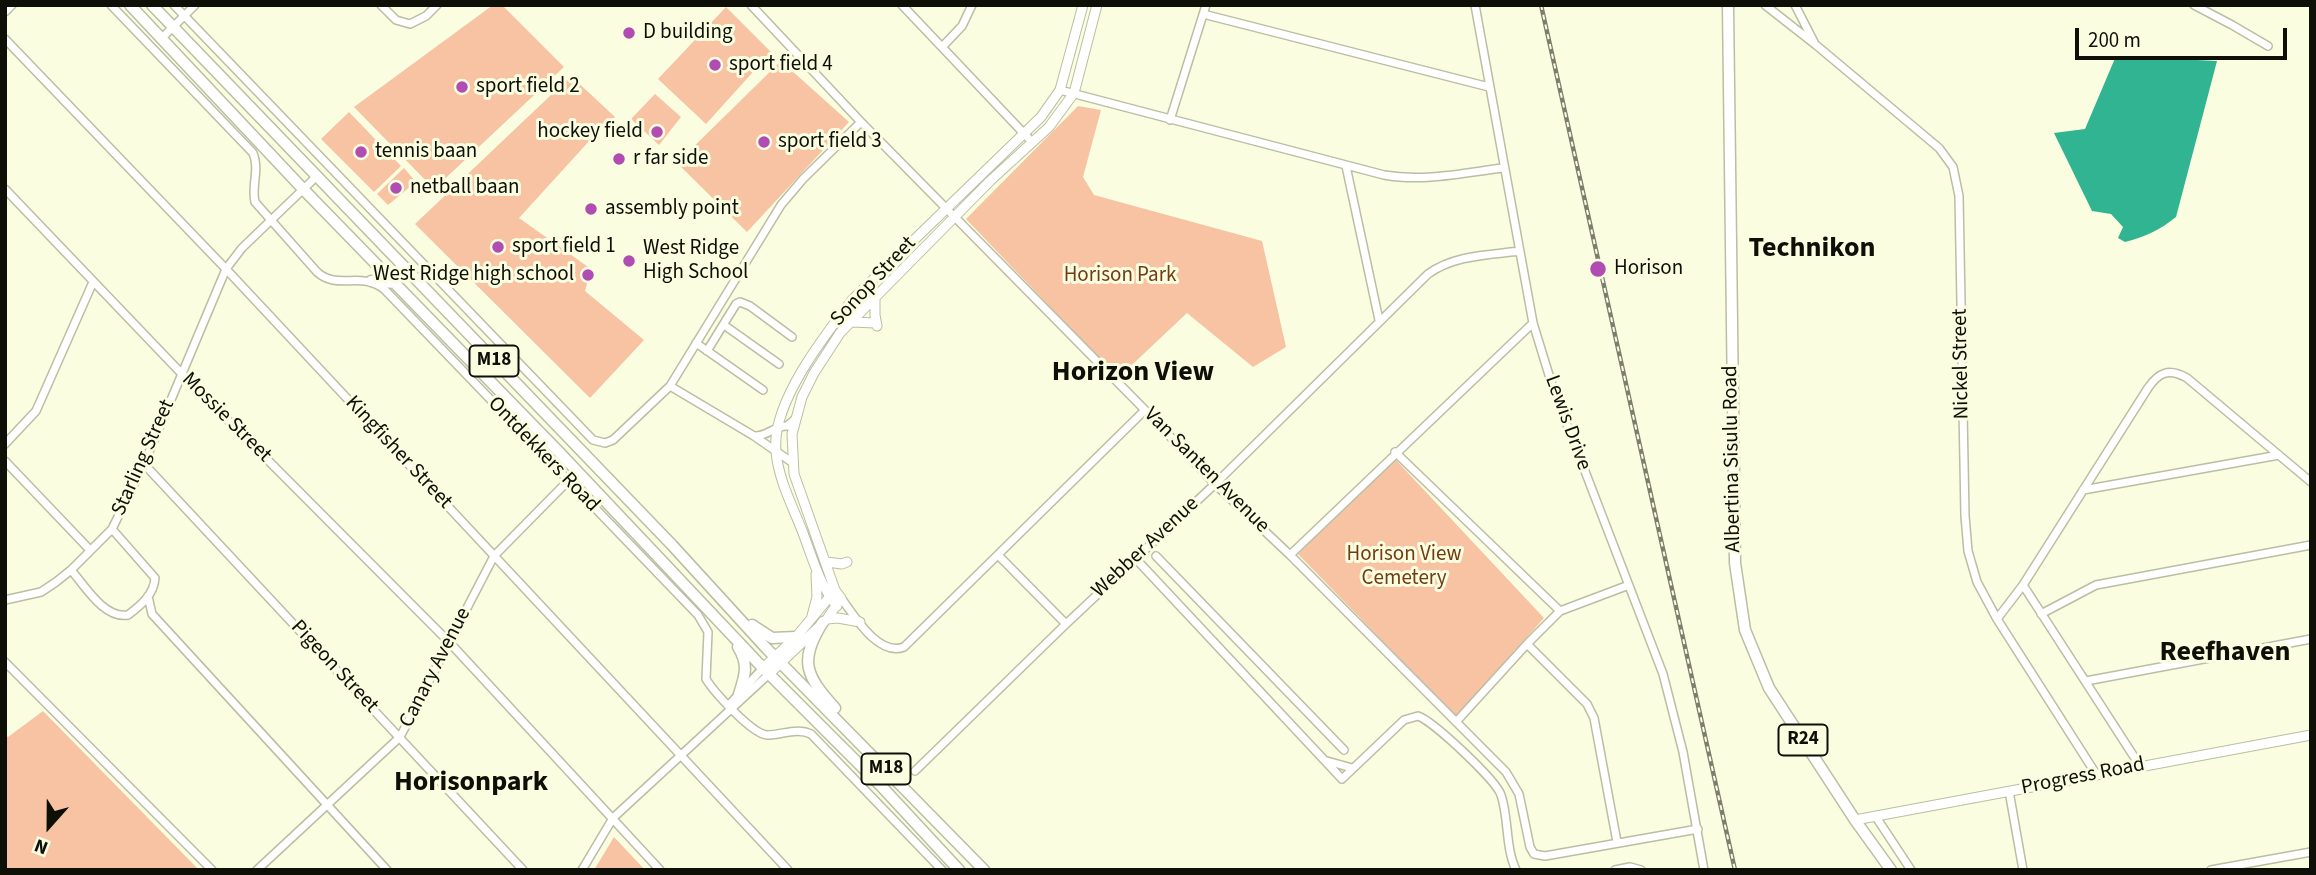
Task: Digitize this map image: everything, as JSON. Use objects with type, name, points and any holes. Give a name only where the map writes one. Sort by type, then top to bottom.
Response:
[{"type":"main road","name":"Ontdekkers Road","points":[[130,5],[304,190],[766,671],[883,788],[959,870]]},
{"type":"main road","name":"Ontdekkers Road","points":[[152,5],[593,463],[778,660],[984,870]]},
{"type":"main road","name":"Albertina Sisulu Road","points":[[1728,5],[1735,563],[1738,595],[1745,631],[1769,688],[1891,870]]},
{"type":"main road","points":[[371,281],[395,283]]},
{"type":"main road","points":[[730,608],[768,636],[796,637]]},
{"type":"main road","points":[[720,621],[744,657],[746,672],[739,694]]},
{"type":"main road","points":[[825,621],[809,649],[809,673],[817,688],[863,740],[877,761]]},
{"type":"street","points":[[5,12],[12,5]]},
{"type":"street","points":[[111,5],[253,153],[257,165],[254,200],[323,277],[333,280],[371,281]]},
{"type":"street","points":[[174,5],[593,440],[605,443],[613,440],[670,386],[789,194],[861,122]]},
{"type":"street","points":[[162,38],[195,5]]},
{"type":"street","points":[[381,5],[396,20],[410,24],[426,16],[437,5]]},
{"type":"street","name":"Van Santen Avenue","points":[[751,5],[861,122],[1215,484],[1290,555],[1514,783],[1530,848],[1534,853],[1545,856],[1617,842]]},
{"type":"street","points":[[902,5],[1032,142]]},
{"type":"street","points":[[943,46],[962,26],[972,5]]},
{"type":"street","name":"Sonop Street","points":[[836,598],[812,558],[783,481],[775,451],[778,426],[803,369],[844,310],[946,207],[1041,117],[1060,90],[1083,5]]},
{"type":"street","name":"Sonop Street","points":[[836,598],[827,562],[794,474],[792,434],[802,397],[840,333],[1049,127],[1074,93],[1097,5]]},
{"type":"street","points":[[1170,120],[1206,5]]},
{"type":"street","name":"Lewis Drive","points":[[1475,5],[1533,323],[1553,388],[1657,655],[1683,752],[1703,870]]},
{"type":"street","name":"Nickel Street","points":[[1765,5],[1938,148],[1956,173],[1959,197],[1965,516],[1968,551],[1977,582],[1997,619],[2096,774]]},
{"type":"street","points":[[1795,5],[1816,45]]},
{"type":"street","points":[[2194,5],[2268,46]]},
{"type":"street","points":[[1203,14],[1489,87]]},
{"type":"street","name":"Kingfisher Street","points":[[5,40],[226,269],[788,870]]},
{"type":"street","points":[[1060,90],[1384,175],[1415,179],[1503,167]]},
{"type":"street","points":[[1346,166],[1379,320]]},
{"type":"street","name":"Starling Street","points":[[5,600],[41,592],[71,570],[112,529],[144,464],[226,269],[242,248],[316,177]]},
{"type":"street","name":"Mossie Street","points":[[5,189],[181,373],[450,643],[660,870]]},
{"type":"street","name":"Webber Avenue","points":[[915,771],[1215,484],[1379,320],[1435,268],[1468,258],[1520,251]]},
{"type":"street","name":"Ontdekkers Road","points":[[371,281],[390,294],[702,621],[708,632],[706,679],[749,727],[762,734],[801,730],[811,734],[942,870]]},
{"type":"street","points":[[5,444],[36,411],[93,282]]},
{"type":"street","points":[[844,310],[863,311],[857,295]]},
{"type":"street","points":[[852,321],[876,324],[875,299]]},
{"type":"street","points":[[707,351],[740,302],[750,306],[792,337]]},
{"type":"street","points":[[1290,555],[1533,323]]},
{"type":"street","points":[[723,325],[779,364]]},
{"type":"street","points":[[696,343],[763,390]]},
{"type":"street","points":[[1997,619],[2154,379],[2160,374],[2171,371],[2187,378],[2311,482]]},
{"type":"street","points":[[670,386],[754,436],[793,463]]},
{"type":"street","points":[[836,598],[885,648],[895,650],[904,647],[1145,410]]},
{"type":"street","points":[[754,436],[763,436],[778,426],[787,426],[794,420]]},
{"type":"street","points":[[1395,452],[1560,611]]},
{"type":"street","points":[[2083,490],[2279,455]]},
{"type":"street","points":[[5,461],[90,550]]},
{"type":"street","name":"Pigeon Street","points":[[144,464],[523,870]]},
{"type":"street","name":"Canary Avenue","points":[[257,870],[400,737],[494,556],[568,481]]},
{"type":"street","points":[[71,570],[110,612],[124,616],[148,596],[154,587],[153,575],[112,529]]},
{"type":"street","points":[[2042,614],[2096,585],[2311,545]]},
{"type":"street","points":[[998,555],[1066,624]]},
{"type":"street","points":[[1156,556],[1344,750]]},
{"type":"street","points":[[811,621],[817,597],[817,579],[812,558]]},
{"type":"street","points":[[1135,558],[1342,779],[1404,720],[1412,716],[1426,719],[1498,788],[1516,870]]},
{"type":"street","points":[[827,562],[835,565],[847,562]]},
{"type":"street","points":[[2022,584],[2140,766]]},
{"type":"street","points":[[1456,722],[1560,611],[1629,585]]},
{"type":"street","points":[[148,596],[152,614],[387,870]]},
{"type":"street","points":[[731,707],[739,694],[825,621],[836,598]]},
{"type":"street","points":[[778,660],[796,637],[836,598]]},
{"type":"street","points":[[1183,609],[1197,598]]},
{"type":"street","points":[[134,610],[152,614]]},
{"type":"street","points":[[825,621],[838,618],[860,622]]},
{"type":"street","points":[[2086,681],[2311,639]]},
{"type":"street","points":[[1527,644],[1587,704],[1594,718],[1617,842],[1698,829]]},
{"type":"street","points":[[5,662],[212,870]]},
{"type":"street","points":[[582,870],[613,818],[766,671]]},
{"type":"street","name":"Progress Road","points":[[1855,820],[2311,735]]},
{"type":"street","points":[[1323,759],[1352,768]]},
{"type":"street","points":[[2008,792],[2023,870]]},
{"type":"street","points":[[1876,817],[1911,870]]},
{"type":"street","points":[[2211,870],[2311,852]]},
{"type":"street","points":[[2264,870],[2267,860]]},
{"type":"street","points":[[1615,870],[1630,867],[1641,870]]},
{"type":"green space","name":"sport field 2","points":[[493,5],[502,5],[564,67],[434,189],[354,107]]},
{"type":"green space","name":"sport field 4","points":[[726,7],[771,52],[706,124],[658,79]]},
{"type":"green space","name":"sport field 3","points":[[781,61],[849,122],[747,232],[677,163]]},
{"type":"green space","name":"sport field 1","points":[[571,76],[615,117],[591,139],[519,218],[591,269],[585,291],[644,340],[590,398],[415,224]]},
{"type":"green space","name":"hockey field","points":[[655,94],[681,117],[659,145],[631,119]]},
{"type":"green space","name":"Horison Park","points":[[1078,106],[1101,110],[1083,177],[1094,195],[1262,241],[1286,347],[1253,367],[1187,313],[1118,378],[966,219]]},
{"type":"green space","name":"tennis baan","points":[[349,112],[401,166],[374,192],[321,139]]},
{"type":"green space","name":"netball baan","points":[[404,168],[416,182],[388,205],[377,194]]},
{"type":"green space","name":"Horison View Cemetery","points":[[1395,459],[1544,618],[1456,717],[1298,554]]},
{"type":"green space","points":[[43,711],[199,870],[5,870],[5,735],[8,737]]},
{"type":"green space","points":[[614,837],[645,870],[594,870]]},
{"type":"water","points":[[2116,56],[2217,61],[2176,217],[2152,232],[2125,242],[2118,238],[2123,227],[2111,214],[2092,211],[2054,133],[2085,129]]},
{"type":"railway","points":[[1541,5],[1735,870]]},
{"type":"place","name":"D building","points":[[629,33]]},
{"type":"place","name":"sport field 4","points":[[715,65]]},
{"type":"place","name":"sport field 2","points":[[462,87]]},
{"type":"place","name":"hockey field","points":[[657,132]]},
{"type":"place","name":"sport field 3","points":[[764,142]]},
{"type":"place","name":"tennis baan","points":[[361,152]]},
{"type":"place","name":"r far side","points":[[619,159]]},
{"type":"place","name":"netball baan","points":[[396,188]]},
{"type":"place","name":"assembly point","points":[[591,209]]},
{"type":"place","name":"sport field 1","points":[[498,247]]},
{"type":"place","name":"West Ridge High School","points":[[629,261]]},
{"type":"place","name":"Horison","points":[[1598,269]]},
{"type":"place","name":"West Ridge high school","points":[[588,275]]},
{"type":"district","name":"Technikon","points":[[1812,250]]},
{"type":"district","name":"Horizon View","points":[[1133,374]]},
{"type":"district","name":"Reefhaven","points":[[2225,654]]},
{"type":"district","name":"Horisonpark","points":[[471,784]]}]
